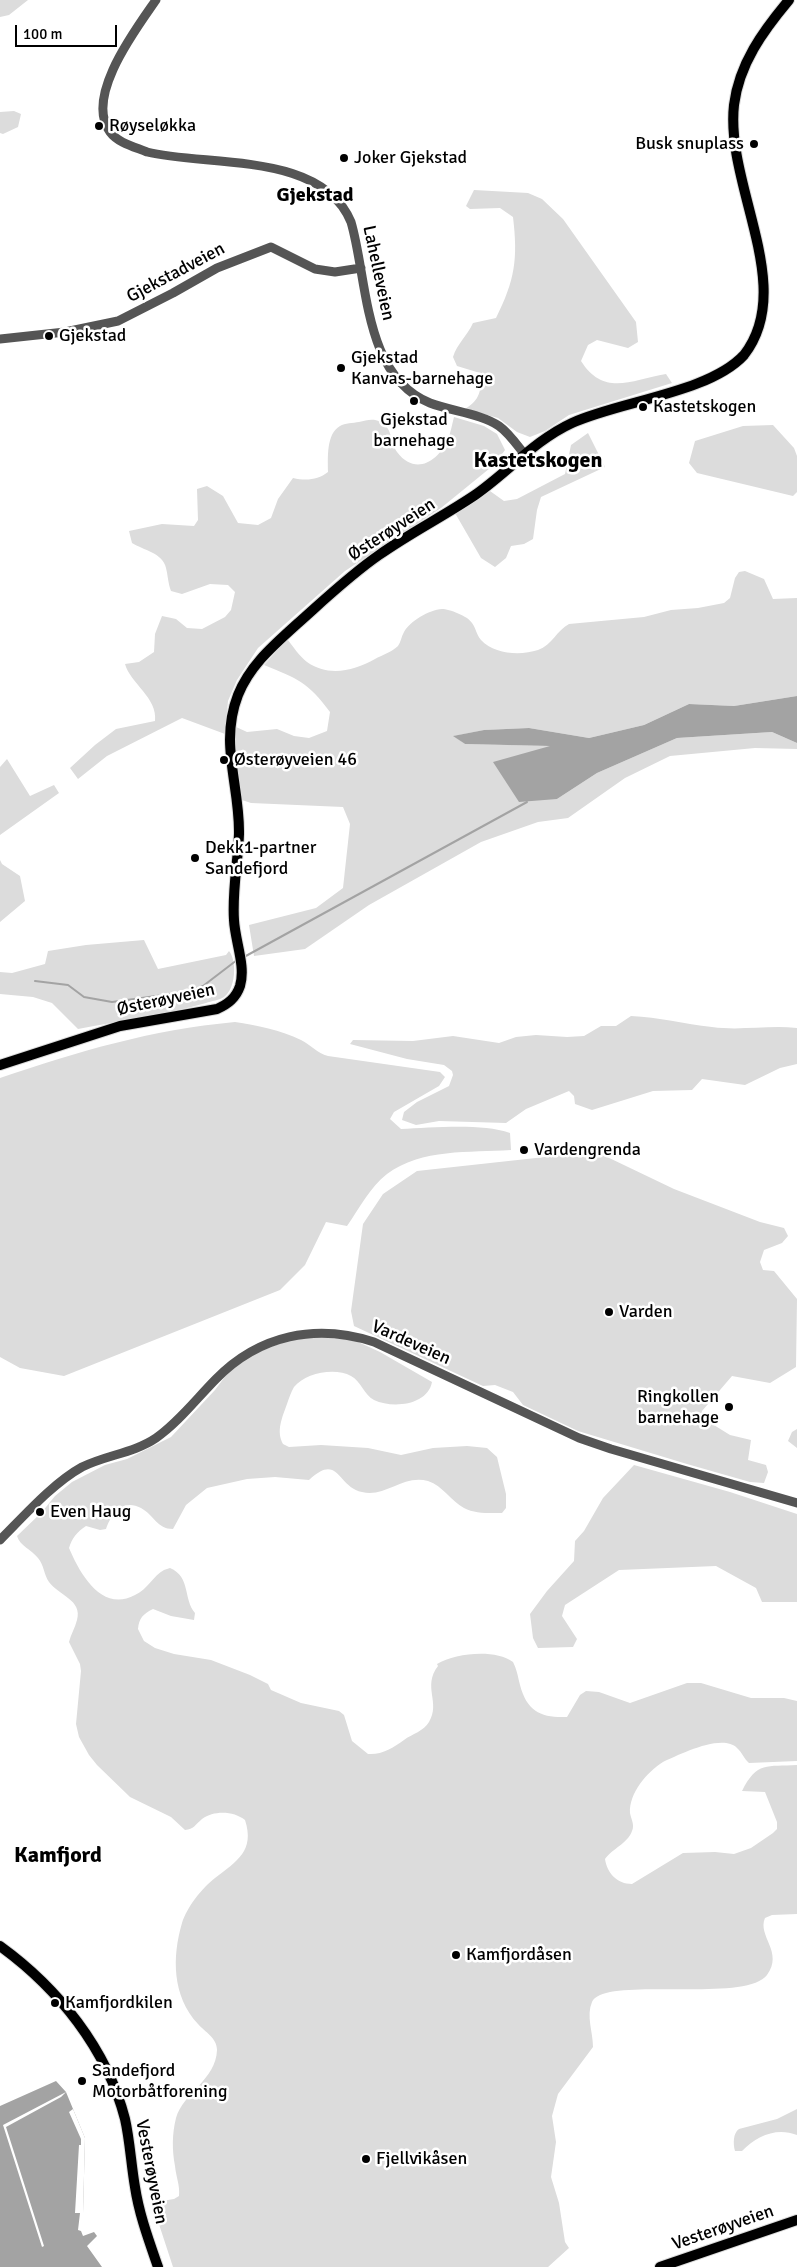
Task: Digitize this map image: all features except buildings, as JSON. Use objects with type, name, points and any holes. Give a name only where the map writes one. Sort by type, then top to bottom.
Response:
[{"type":"main road","name":"Østerøyveien","points":[[0,1065],[120,1026],[217,1009],[230,1002],[237,992],[242,976],[236,939],[233,898],[239,823],[229,735],[235,705],[248,676],[270,648],[363,567],[399,541],[475,494],[549,436],[584,418],[706,380],[735,364],[746,354],[759,333],[767,310],[769,295],[768,276],[736,157],[733,129],[734,104],[748,59],[767,28],[789,0]]},
{"type":"main road","name":"Vesterøyveien","points":[[0,1946],[35,1973],[60,1999],[86,2036],[108,2075],[124,2117],[137,2200],[158,2267]]},
{"type":"main road","name":"Vesterøyveien","points":[[660,2267],[797,2220]]},
{"type":"street","name":"Lahelleveien","points":[[156,0],[126,48],[107,85],[102,104],[102,114],[110,132],[126,144],[160,155],[290,172],[315,182],[329,192],[347,212],[356,239],[378,346],[401,383],[423,400],[500,426],[525,455]]},
{"type":"street","name":"Gjekstadveien","points":[[0,340],[82,329],[118,321],[217,268],[271,247],[315,269],[335,272],[361,268]]},
{"type":"street","name":"Vardeveien","points":[[0,1540],[70,1475],[85,1466],[143,1445],[165,1431],[216,1378],[242,1358],[276,1341],[319,1332],[347,1335],[374,1342],[596,1444],[797,1503]]},
{"type":"shaded area","points":[[0,0],[28,0],[9,15],[0,17]]},
{"type":"shaded area","points":[[14,111],[21,114],[18,127],[3,134],[0,133],[0,112]]},
{"type":"shaded area","points":[[474,190],[528,193],[542,199],[563,219],[636,322],[638,342],[628,348],[597,340],[588,345],[581,361],[590,372],[599,379],[609,383],[630,382],[666,374],[672,383],[569,415],[545,431],[530,437],[517,432],[498,418],[465,409],[474,402],[479,394],[481,385],[480,373],[457,366],[453,357],[473,323],[496,318],[511,280],[515,257],[513,217],[500,208],[470,209],[466,206]]},
{"type":"shaded area","points":[[454,417],[484,426],[497,434],[505,450],[495,464],[441,508],[345,571],[258,648],[237,680],[228,701],[225,734],[182,718],[107,756],[78,779],[70,768],[116,729],[155,721],[152,705],[132,678],[125,664],[139,662],[154,652],[155,634],[162,616],[176,619],[187,628],[202,629],[225,617],[231,610],[235,592],[228,585],[210,584],[182,594],[171,591],[164,563],[157,555],[132,543],[129,531],[162,524],[194,526],[198,520],[197,489],[207,486],[223,496],[238,523],[258,525],[271,518],[278,499],[293,478],[312,479],[328,472],[330,440],[335,430],[340,426],[370,420],[381,422],[388,428],[397,452],[411,463],[418,464],[432,460],[444,447]]},
{"type":"shaded area","points":[[773,425],[794,448],[797,456],[797,492],[793,496],[697,473],[689,463],[695,441],[743,426]]},
{"type":"shaded area","points":[[588,433],[605,467],[541,497],[533,539],[524,544],[511,546],[506,558],[495,567],[481,558],[455,513],[490,491],[504,501],[517,499],[565,474],[571,445]]},
{"type":"shaded area","points":[[745,571],[764,579],[773,599],[797,598],[797,696],[734,706],[689,704],[644,725],[589,738],[529,728],[484,730],[454,736],[465,744],[553,746],[557,799],[597,773],[677,738],[772,732],[797,743],[797,749],[755,748],[670,756],[625,778],[568,818],[538,822],[481,842],[369,905],[305,949],[254,956],[249,925],[316,908],[343,888],[350,824],[343,807],[251,803],[239,799],[230,743],[234,726],[247,732],[277,729],[294,736],[309,738],[327,731],[330,712],[315,694],[302,682],[264,665],[287,639],[304,660],[315,667],[324,670],[341,671],[358,667],[393,650],[400,643],[404,632],[415,620],[426,614],[445,609],[463,615],[470,620],[478,636],[486,645],[500,651],[515,653],[531,652],[543,648],[569,624],[644,617],[671,610],[698,608],[724,603],[730,598],[735,578],[739,572]]},
{"type":"shaded area","points":[[797,696],[797,743],[772,732],[677,738],[597,773],[557,799],[519,802],[493,762],[550,746],[465,744],[453,736],[484,730],[529,728],[589,738],[644,725],[689,704],[734,706]]},
{"type":"shaded area","points":[[7,759],[30,796],[54,785],[59,793],[0,835],[0,767]]},
{"type":"shaded area","points":[[0,860],[2,864],[20,876],[25,901],[0,922]]},
{"type":"shaded area","points":[[144,940],[158,969],[226,955],[229,951],[232,955],[234,967],[231,988],[220,999],[158,1014],[78,1029],[52,1003],[33,997],[0,994],[0,972],[12,973],[45,964],[48,951],[86,945]]},
{"type":"shaded area","points":[[631,1016],[723,1028],[797,1028],[797,1064],[780,1068],[745,1085],[702,1079],[692,1090],[653,1091],[592,1110],[575,1104],[574,1096],[569,1091],[526,1109],[506,1123],[439,1121],[416,1125],[402,1120],[404,1112],[417,1102],[449,1086],[453,1075],[452,1071],[444,1065],[407,1059],[350,1044],[353,1040],[413,1041],[453,1036],[499,1043],[516,1037],[536,1035],[584,1036],[601,1026],[616,1026]]},
{"type":"shaded area","points":[[235,1022],[285,1033],[328,1056],[440,1072],[445,1077],[439,1086],[394,1112],[390,1119],[401,1129],[471,1127],[510,1133],[511,1150],[446,1153],[415,1160],[387,1174],[365,1198],[347,1226],[326,1222],[305,1265],[280,1290],[64,1376],[20,1368],[0,1357],[0,1078],[59,1059],[144,1036]]},
{"type":"shaded area","points":[[567,1151],[603,1155],[674,1189],[760,1222],[784,1228],[788,1236],[782,1243],[764,1250],[760,1262],[763,1270],[774,1271],[797,1299],[796,1367],[770,1383],[732,1376],[702,1411],[701,1417],[730,1435],[751,1440],[748,1460],[766,1465],[768,1472],[764,1483],[750,1482],[578,1431],[523,1405],[513,1392],[495,1385],[483,1386],[354,1326],[351,1311],[363,1224],[383,1194],[417,1171],[545,1157]]},
{"type":"shaded area","points":[[311,1334],[356,1341],[380,1352],[432,1382],[424,1396],[417,1400],[409,1403],[391,1404],[374,1400],[354,1378],[344,1373],[321,1373],[305,1378],[294,1387],[283,1414],[280,1434],[283,1444],[289,1447],[321,1445],[368,1448],[401,1455],[433,1448],[467,1446],[487,1448],[497,1457],[506,1494],[506,1508],[502,1513],[483,1513],[468,1510],[459,1505],[433,1483],[419,1480],[402,1483],[378,1492],[362,1492],[347,1484],[332,1470],[326,1469],[309,1480],[275,1477],[247,1479],[207,1488],[186,1505],[173,1529],[163,1527],[135,1505],[123,1506],[111,1518],[106,1529],[100,1530],[86,1526],[75,1535],[69,1548],[86,1579],[103,1595],[112,1599],[123,1599],[135,1595],[164,1570],[170,1568],[177,1572],[184,1583],[191,1607],[195,1613],[194,1620],[171,1616],[153,1609],[144,1615],[139,1622],[138,1629],[144,1641],[155,1648],[174,1654],[211,1660],[250,1675],[268,1684],[271,1690],[301,1703],[339,1711],[344,1715],[352,1741],[368,1754],[378,1753],[396,1746],[427,1725],[432,1715],[431,1688],[437,1664],[465,1655],[496,1655],[513,1662],[527,1702],[537,1712],[550,1716],[567,1717],[580,1695],[586,1691],[599,1692],[630,1703],[687,1683],[701,1683],[751,1698],[784,1698],[797,1701],[797,1761],[749,1763],[737,1748],[730,1744],[721,1743],[700,1747],[663,1762],[645,1777],[632,1798],[630,1813],[633,1829],[630,1835],[605,1859],[610,1873],[617,1880],[632,1884],[683,1853],[715,1852],[734,1854],[751,1848],[777,1829],[777,1822],[765,1792],[742,1791],[747,1781],[758,1770],[770,1766],[797,1765],[797,1914],[772,1915],[765,1918],[764,1931],[773,1959],[767,1975],[754,1983],[732,1988],[621,1990],[602,1994],[592,2002],[590,2018],[593,2047],[558,2094],[552,2116],[556,2142],[551,2177],[559,2203],[565,2242],[569,2248],[548,2267],[173,2267],[154,2209],[156,2202],[174,2199],[179,2196],[173,2148],[176,2118],[185,2101],[211,2070],[217,2050],[213,2039],[189,2013],[179,1989],[176,1963],[182,1923],[187,1911],[200,1892],[242,1854],[248,1840],[245,1820],[230,1813],[212,1814],[202,1819],[192,1828],[185,1830],[171,1817],[130,1797],[97,1765],[79,1737],[76,1724],[81,1671],[80,1664],[69,1642],[77,1620],[78,1613],[76,1607],[69,1598],[53,1587],[40,1561],[17,1536],[42,1512],[55,1496],[72,1482],[105,1465],[127,1459],[171,1437],[215,1390],[227,1374],[249,1356],[299,1336]]},
{"type":"shaded area","points":[[797,1429],[797,1448],[788,1441],[792,1432]]},
{"type":"shaded area","points":[[634,1465],[730,1492],[797,1514],[797,1602],[762,1602],[756,1588],[716,1566],[619,1570],[565,1605],[562,1616],[577,1639],[573,1647],[538,1648],[533,1638],[530,1614],[547,1591],[574,1561],[575,1541],[584,1531],[603,1498]]},
{"type":"shaded area","points":[[56,2081],[66,2092],[85,2138],[83,2213],[80,2213],[78,2230],[81,2231],[83,2236],[94,2232],[97,2236],[87,2246],[102,2267],[0,2267],[0,2106]]},
{"type":"shaded area","points":[[797,2109],[797,2135],[782,2132],[767,2134],[754,2141],[742,2151],[735,2151],[734,2139],[739,2129],[777,2119]]},
{"type":"pier","points":[[66,2092],[61,2097],[6,2127],[44,2246],[42,2247],[3,2125]]},
{"type":"pier","points":[[73,2109],[85,2138],[83,2213],[75,2213],[79,2145],[81,2145],[81,2139],[69,2112]]},
{"type":"waterway","points":[[244,957],[527,802]]},
{"type":"waterway","points":[[35,981],[68,985],[84,997],[112,1002],[186,992],[203,986],[237,960]]},
{"type":"place","name":"Røyseløkka","points":[[99,126]]},
{"type":"place","name":"Busk snuplass","points":[[754,144]]},
{"type":"place","name":"Joker Gjekstad","points":[[344,158]]},
{"type":"place","name":"Gjekstad","points":[[49,336]]},
{"type":"place","name":"Gjekstad Kanvas-barnehage","points":[[341,368]]},
{"type":"place","name":"Gjekstad barnehage","points":[[414,401]]},
{"type":"place","name":"Kastetskogen","points":[[643,407]]},
{"type":"place","name":"Østerøyveien 46","points":[[224,760]]},
{"type":"place","name":"Dekk1-partner Sandefjord","points":[[195,858]]},
{"type":"place","name":"Vardengrenda","points":[[524,1150]]},
{"type":"place","name":"Varden","points":[[609,1312]]},
{"type":"place","name":"Ringkollen barnehage","points":[[729,1407]]},
{"type":"place","name":"Even Haug","points":[[40,1512]]},
{"type":"place","name":"Kamfjordåsen","points":[[456,1955]]},
{"type":"place","name":"Kamfjordkilen","points":[[55,2003]]},
{"type":"place","name":"Sandefjord Motorbåtforening","points":[[82,2081]]},
{"type":"place","name":"Fjellvikåsen","points":[[366,2159]]},
{"type":"district","name":"Gjekstad","points":[[315,196]]},
{"type":"district","name":"Kastetskogen","points":[[538,461]]},
{"type":"district","name":"Kamfjord","points":[[58,1856]]}]
